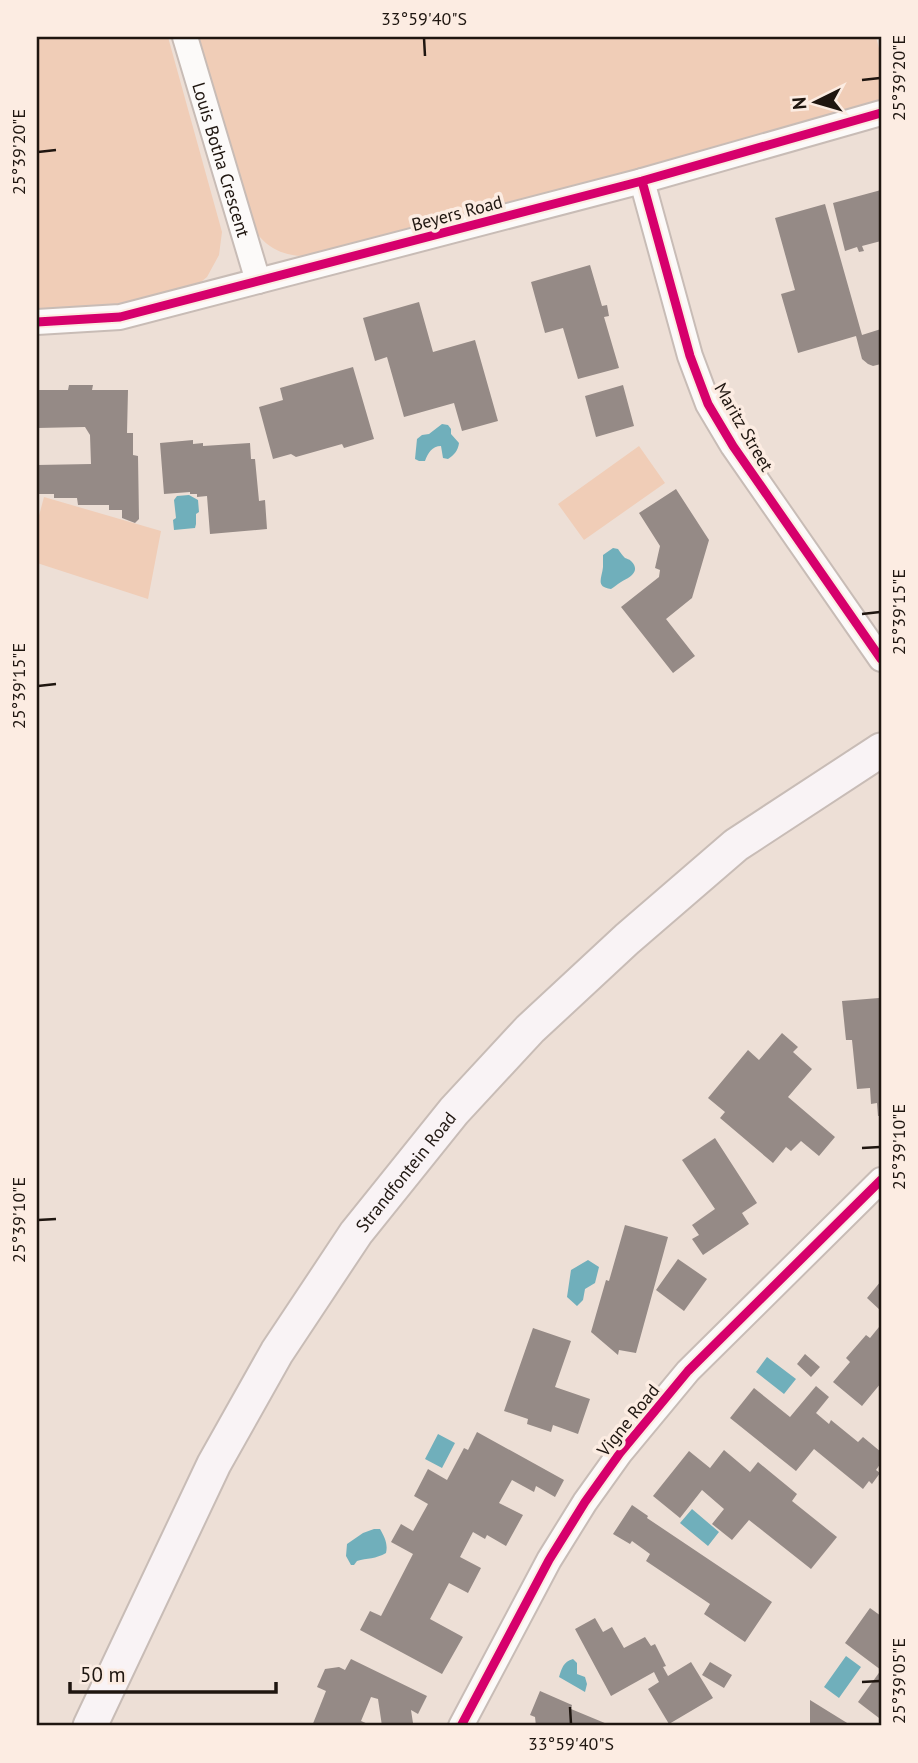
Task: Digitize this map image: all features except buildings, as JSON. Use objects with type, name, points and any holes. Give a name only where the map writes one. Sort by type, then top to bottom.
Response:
[{"type":"main road","name":"Strandfontein Road","points":[[90,1726],[214,1464],[277,1352],[356,1233],[454,1111],[530,1029],[627,939],[736,845],[881,750]]},
{"type":"street","name":"Louis Botha Crescent","points":[[185,37],[258,281]]},
{"type":"street","name":"Beyers Road","points":[[37,322],[120,317],[642,181],[881,113]]},
{"type":"street","name":"Maritz Street","points":[[642,181],[690,356],[708,404],[733,446],[881,659]]},
{"type":"street","name":"Vigne Road","points":[[461,1726],[549,1560],[620,1453],[688,1371],[881,1180]]},
{"type":"shaded area","points":[[37,37],[168,37],[222,232],[219,255],[207,277],[178,301],[37,312]]},
{"type":"shaded area","points":[[199,37],[876,37],[881,56],[881,102],[323,255],[302,256],[274,249],[253,227]]},
{"type":"shaded area","points":[[639,446],[665,483],[584,540],[558,504]]},
{"type":"shaded area","points":[[44,497],[161,531],[148,599],[37,563],[37,523]]},
{"type":"water","points":[[442,424],[448,425],[451,434],[459,443],[455,452],[448,459],[443,458],[441,446],[438,446],[431,450],[425,461],[415,459],[417,439]]},
{"type":"water","points":[[189,495],[198,500],[199,512],[196,514],[195,528],[174,530],[174,500],[177,496]]},
{"type":"water","points":[[613,548],[618,549],[631,561],[635,571],[611,589],[603,586],[601,581],[603,555]]},
{"type":"water","points":[[588,1260],[599,1267],[595,1283],[585,1289],[583,1300],[577,1306],[567,1297],[571,1270]]},
{"type":"water","points":[[767,1357],[796,1379],[784,1394],[756,1372]]},
{"type":"water","points":[[438,1434],[455,1443],[442,1468],[425,1459]]},
{"type":"water","points":[[692,1509],[719,1532],[708,1546],[680,1523]]},
{"type":"water","points":[[374,1529],[380,1529],[383,1535],[386,1553],[351,1565],[346,1556],[347,1544]]},
{"type":"water","points":[[846,1656],[861,1667],[839,1698],[824,1687]]},
{"type":"water","points":[[573,1659],[577,1663],[577,1674],[585,1677],[585,1692],[559,1677],[565,1664]]},
{"type":"cycle path","points":[[37,322],[120,317],[642,181],[881,113]]},
{"type":"cycle path","points":[[642,181],[690,356],[708,404],[733,446],[881,659]]},
{"type":"cycle path","points":[[461,1726],[549,1560],[620,1453],[688,1371],[881,1180]]}]
